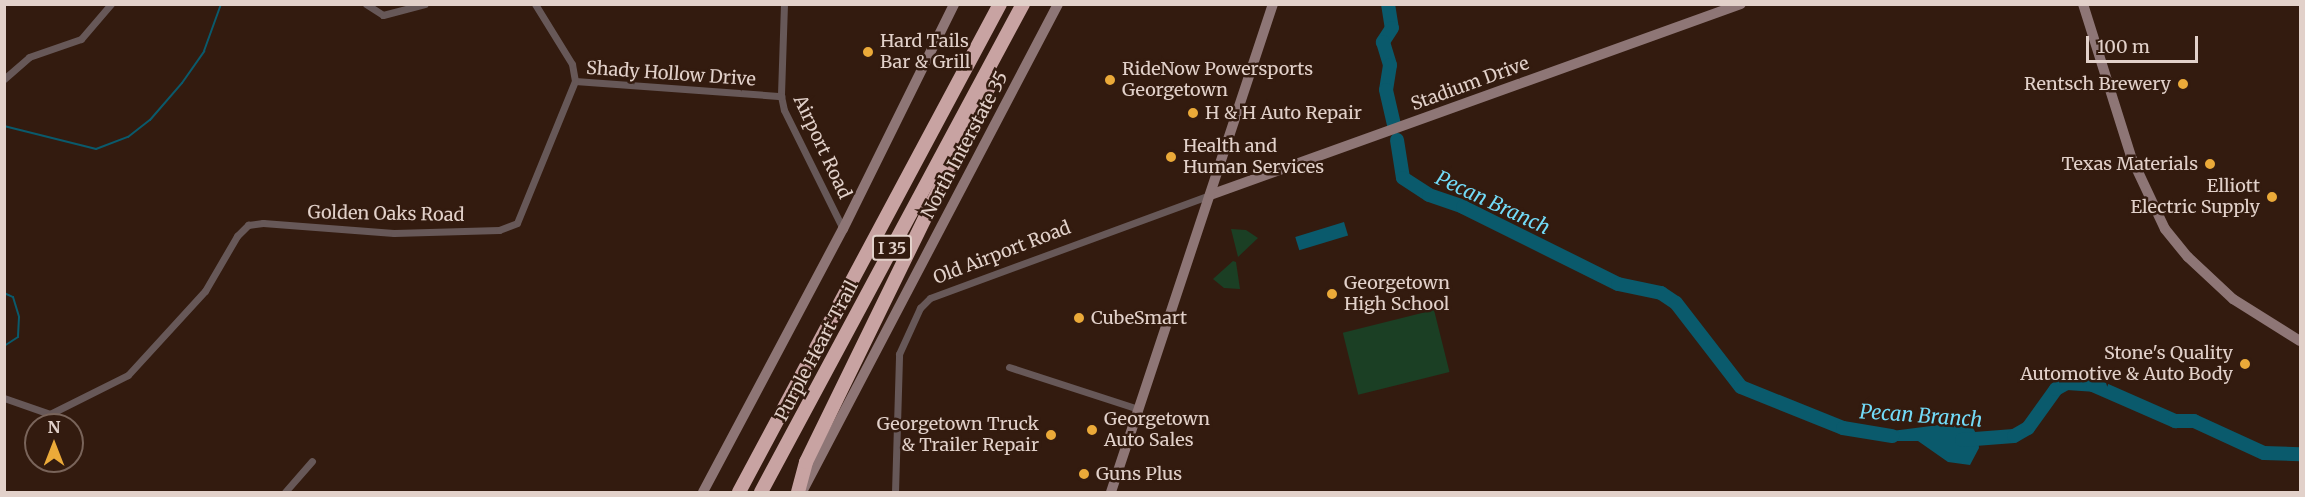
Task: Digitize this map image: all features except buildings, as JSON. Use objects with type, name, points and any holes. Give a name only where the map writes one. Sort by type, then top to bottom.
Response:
[{"type":"highway","name":"Purple Heart Trail","points":[[739,492],[1000,4]]},
{"type":"highway","name":"Purple Heart Trail","points":[[761,492],[1023,4]]},
{"type":"highway","points":[[800,492],[806,462],[1028,4]]},
{"type":"main road","points":[[704,492],[843,229],[954,4]]},
{"type":"main road","name":"North Interstate 35","points":[[800,492],[1058,4]]},
{"type":"main road","points":[[1110,492],[1273,4]]},
{"type":"main road","name":"Stadium Drive","points":[[1210,195],[1742,4]]},
{"type":"main road","points":[[2083,4],[2132,159],[2165,229],[2188,257],[2233,299],[2301,341]]},
{"type":"street","points":[[4,79],[29,57],[81,39],[111,4]]},
{"type":"street","points":[[366,4],[383,15],[425,4]]},
{"type":"street","name":"Shady Hollow Drive","points":[[535,4],[572,64],[575,81],[781,96]]},
{"type":"street","name":"Airport Road","points":[[784,4],[781,96],[843,229]]},
{"type":"street","name":"Golden Oaks Road","points":[[4,398],[50,414],[128,375],[205,291],[237,236],[250,225],[394,233],[511,228],[524,213],[575,81]]},
{"type":"street","name":"Old Airport Road","points":[[895,492],[899,354],[920,308],[930,298],[1210,195]]},
{"type":"street","points":[[1009,368],[1138,409]]},
{"type":"street","points":[[285,492],[312,460]]},
{"type":"green space","points":[[1231,229],[1246,230],[1258,238],[1238,257]]},
{"type":"green space","points":[[1233,261],[1236,262],[1240,289],[1224,288],[1213,279]]},
{"type":"green space","points":[[1434,310],[1449,372],[1358,395],[1343,333]]},
{"type":"water","points":[[1344,222],[1348,235],[1299,250],[1295,237]]},
{"type":"water","points":[[1947,424],[1973,428],[1978,437],[1979,448],[1970,465],[1948,462],[1918,441],[1896,441],[1868,434]]},
{"type":"waterway","name":"Pecan Branch","points":[[4,126],[96,149],[128,137],[150,120],[182,83],[204,51],[221,4]]},
{"type":"waterway","name":"Pecan Branch","points":[[1388,4],[1392,28],[1383,42],[1390,65],[1386,90],[1394,126]]},
{"type":"waterway","name":"Pecan Branch","points":[[1397,140],[1403,178],[1429,195],[1463,207],[1618,284],[1661,293],[1676,303],[1741,387],[1843,428],[1892,436]]},
{"type":"waterway","name":"Pecan Branch","points":[[4,293],[13,297],[19,317],[18,337],[4,346]]},
{"type":"waterway","name":"Pecan Branch","points":[[1962,440],[2014,436],[2028,428],[2056,389],[2067,383],[2093,385],[2175,421],[2194,421],[2264,453],[2300,454]]},
{"type":"place","name":"Hard Tails Bar & Grill","points":[[868,52]]},
{"type":"place","name":"RideNow Powersports Georgetown","points":[[1110,80]]},
{"type":"place","name":"Rentsch Brewery","points":[[2183,84]]},
{"type":"place","name":"H & H Auto Repair","points":[[1193,113]]},
{"type":"place","name":"Health and Human Services","points":[[1171,157]]},
{"type":"place","name":"Texas Materials","points":[[2210,164]]},
{"type":"place","name":"Elliott Electric Supply","points":[[2272,197]]},
{"type":"place","name":"Georgetown High School","points":[[1332,294]]},
{"type":"place","name":"CubeSmart","points":[[1079,318]]},
{"type":"place","name":"Stone's Quality Automotive & Auto Body","points":[[2245,364]]},
{"type":"place","name":"Georgetown Auto Sales","points":[[1092,430]]},
{"type":"place","name":"Georgetown Truck & Trailer Repair","points":[[1051,435]]},
{"type":"place","name":"Guns Plus","points":[[1084,474]]}]
